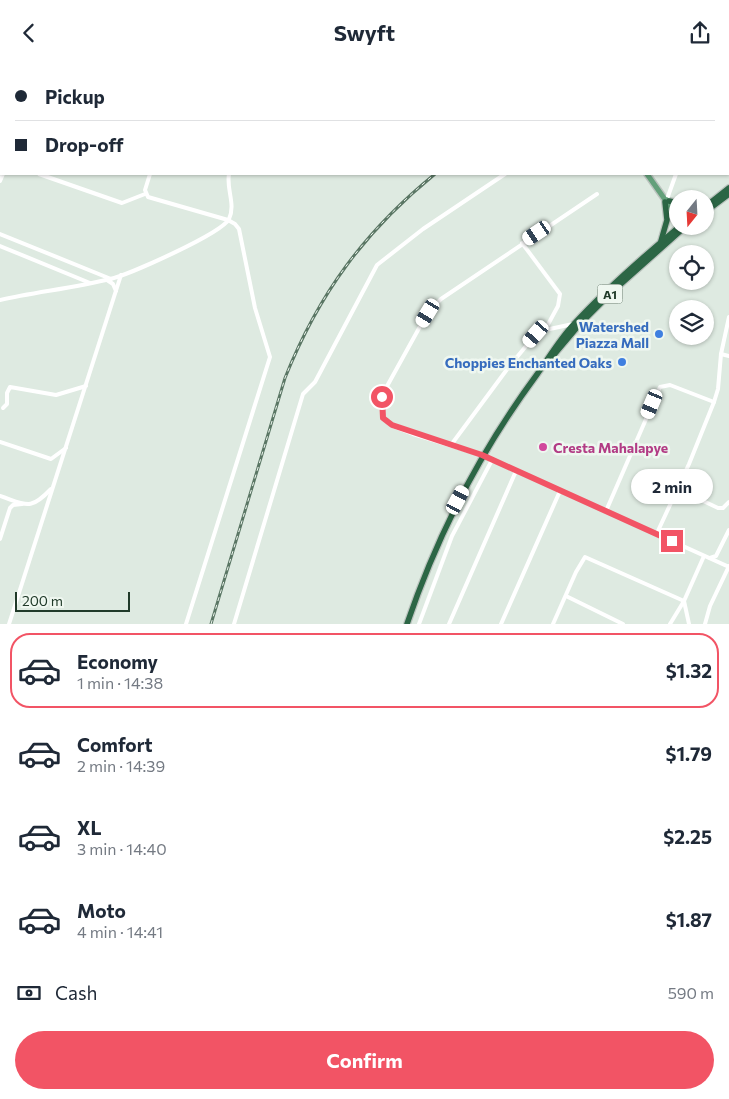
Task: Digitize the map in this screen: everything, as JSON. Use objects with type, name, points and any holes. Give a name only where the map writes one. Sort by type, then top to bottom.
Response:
[{"type":"highway","points":[[714,199],[729,188]]},
{"type":"highway","points":[[714,205],[729,194]]},
{"type":"highway","points":[[660,243],[667,220],[667,201]]},
{"type":"highway","name":"A1","points":[[407,624],[450,515],[500,426],[577,324],[609,289],[669,235]]},
{"type":"highway","name":"A1","points":[[577,324],[675,235]]},
{"type":"main road","points":[[648,175],[669,204]]},
{"type":"street","points":[[42,175],[122,203],[145,194]]},
{"type":"street","points":[[145,194],[150,175]]},
{"type":"street","points":[[0,300],[109,280],[184,247],[218,229],[228,220],[231,199],[229,175]]},
{"type":"street","points":[[234,624],[304,395],[315,382],[373,270],[423,229],[504,175]]},
{"type":"street","points":[[667,201],[676,175]]},
{"type":"street","points":[[597,193],[441,299],[428,313],[382,397],[383,418],[392,425],[482,455],[729,566],[710,606],[704,624]]},
{"type":"street","points":[[145,194],[151,198],[228,220],[238,229],[255,308],[270,357],[186,624]]},
{"type":"street","points":[[0,234],[109,280],[116,291]]},
{"type":"street","points":[[522,243],[560,294],[558,306],[545,330]]},
{"type":"street","points":[[0,246],[90,283]]},
{"type":"street","points":[[9,624],[121,275]]},
{"type":"street","points":[[657,533],[678,489],[714,402],[729,317]]},
{"type":"street","points":[[452,445],[508,368],[536,334],[545,330],[577,324]]},
{"type":"street","points":[[721,354],[729,357]]},
{"type":"street","points":[[606,511],[660,387],[670,385],[714,402]]},
{"type":"street","points":[[3,408],[7,404],[7,393],[10,387],[56,395],[86,386]]},
{"type":"street","points":[[0,442],[51,459],[66,448]]},
{"type":"street","points":[[419,624],[452,536],[492,460]]},
{"type":"street","points":[[449,624],[516,471]]},
{"type":"street","points":[[0,539],[10,508],[13,505],[36,504],[53,487]]},
{"type":"street","points":[[678,489],[718,508],[723,508],[729,502]]},
{"type":"street","points":[[501,624],[560,491]]},
{"type":"street","points":[[0,495],[24,504]]},
{"type":"street","points":[[709,558],[716,555],[729,530]]},
{"type":"street","points":[[670,624],[684,601],[704,556]]},
{"type":"street","points":[[553,624],[579,565],[585,557],[684,601]]},
{"type":"street","points":[[566,596],[623,624]]},
{"type":"street","points":[[684,601],[689,624]]},
{"type":"street","points":[[608,624],[611,618]]},
{"type":"railway","points":[[211,624],[285,378],[298,347],[313,318],[346,265],[387,218],[434,175]]},
{"type":"place","name":"Watershed Piazza Mall","points":[[659,334]]},
{"type":"place","name":"Choppies Enchanted Oaks","points":[[622,362]]},
{"type":"place","name":"Cresta Mahalapye","points":[[543,447]]},
{"type":"route","points":[[382,397],[383,418],[392,425],[413,434],[482,455],[672,541]]}]
